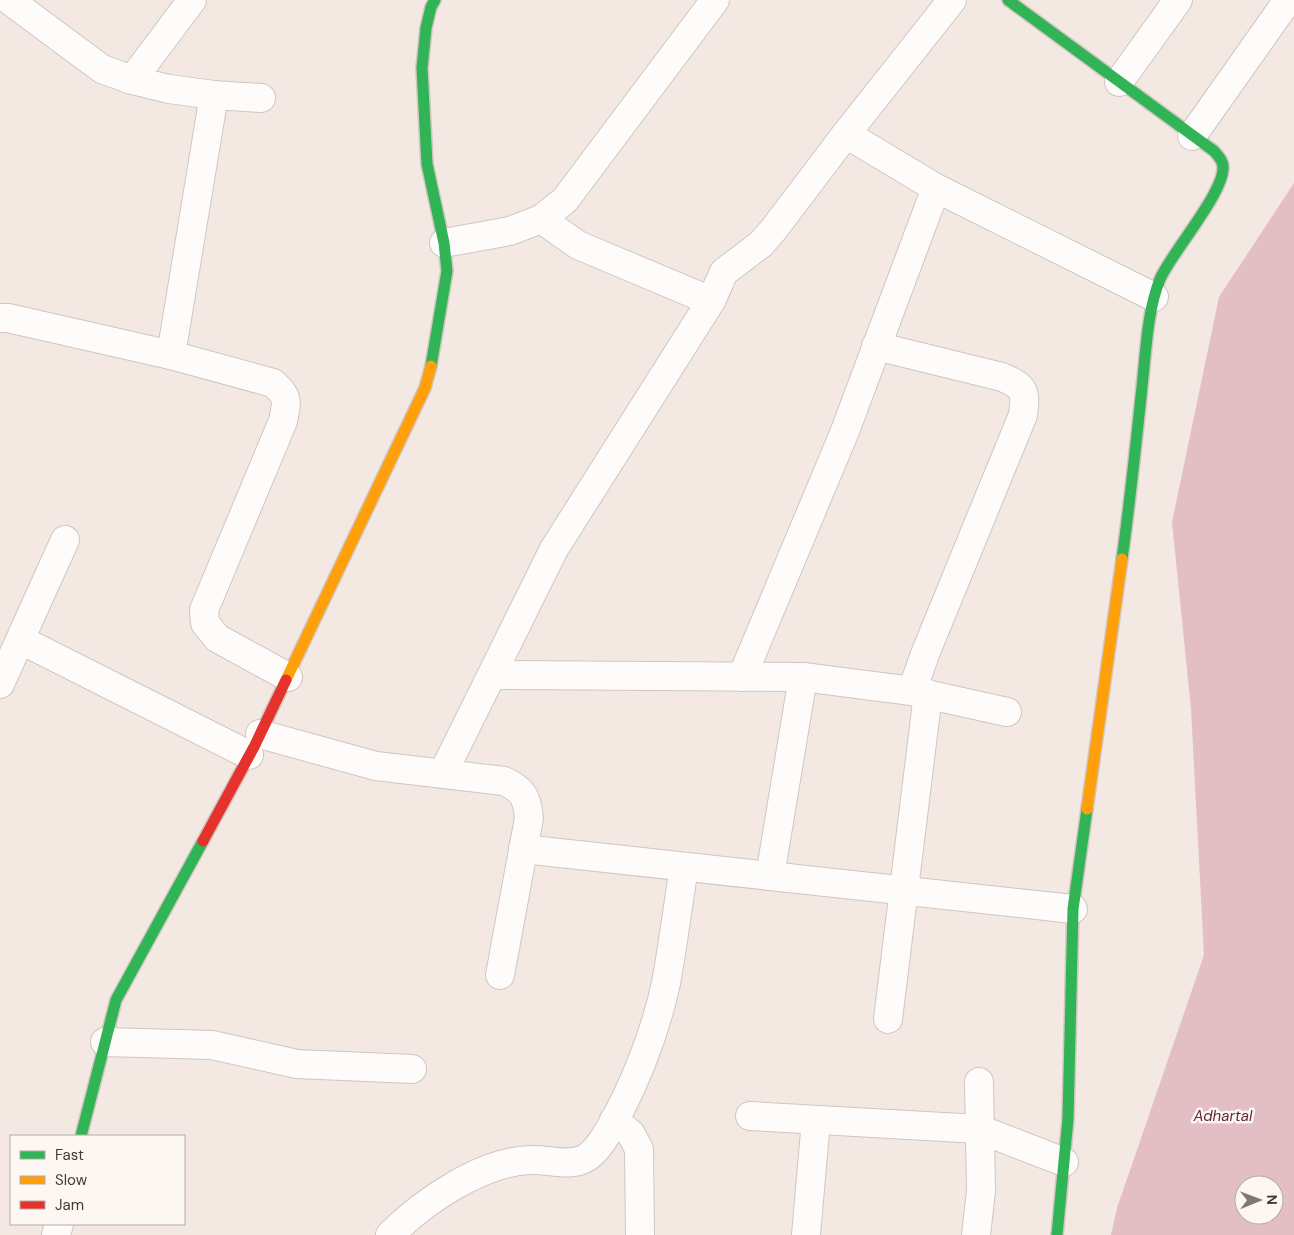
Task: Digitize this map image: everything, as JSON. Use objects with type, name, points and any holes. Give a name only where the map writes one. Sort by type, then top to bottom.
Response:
[{"type":"street","points":[[9,0],[102,69],[132,80],[169,89],[214,95],[261,98]]},
{"type":"street","points":[[132,80],[192,0]]},
{"type":"street","points":[[81,1135],[116,1000],[255,744],[426,388],[434,357],[448,271],[428,164],[422,68],[426,28],[431,7],[435,0]]},
{"type":"street","points":[[444,242],[510,231],[541,219],[565,200],[715,0]]},
{"type":"street","points":[[443,773],[554,549],[711,301],[724,272],[761,244],[774,229],[952,0]]},
{"type":"street","points":[[1008,0],[1214,151],[1220,159],[1222,168],[1215,191],[1161,277],[1154,297],[1149,327],[1130,500],[1073,909],[1068,1120],[1056,1235]]},
{"type":"street","points":[[1118,82],[1178,0]]},
{"type":"street","points":[[1192,136],[1288,0]]},
{"type":"street","points":[[171,356],[214,95]]},
{"type":"street","points":[[846,134],[936,188],[1154,297]]},
{"type":"street","points":[[742,677],[845,431],[936,188]]},
{"type":"street","points":[[541,219],[578,245],[711,301]]},
{"type":"street","points":[[0,318],[8,318],[171,356],[273,383],[283,392],[286,404],[283,421],[204,610],[205,623],[217,638],[288,677]]},
{"type":"street","points":[[876,346],[1002,377],[1022,388],[1025,398],[1023,415],[925,654],[903,891],[888,1019]]},
{"type":"street","points":[[0,684],[65,540]]},
{"type":"street","points":[[21,640],[255,744],[376,766],[504,781],[517,788],[524,797],[529,818],[500,975]]},
{"type":"street","points":[[492,675],[803,677],[920,693],[1007,712]]},
{"type":"street","points":[[770,876],[803,677]]},
{"type":"street","points":[[523,849],[1073,909]]},
{"type":"street","points":[[390,1235],[432,1198],[473,1175],[507,1164],[530,1160],[570,1162],[584,1159],[597,1148],[614,1120],[648,1046],[665,984],[684,867]]},
{"type":"street","points":[[105,1042],[212,1045],[297,1064],[412,1069]]},
{"type":"street","points":[[976,1235],[980,1191],[979,1082]]},
{"type":"street","points":[[750,1116],[979,1129],[1064,1162]]},
{"type":"street","points":[[614,1120],[631,1134],[639,1149],[640,1235]]},
{"type":"street","points":[[806,1235],[816,1120]]},
{"type":"water","name":"Adhartal","points":[[1294,183],[1294,1235],[1111,1235],[1117,1208],[1204,955],[1191,709],[1172,522],[1219,297]]},
{"type":"traffic: fast","points":[[431,366],[447,271],[444,243],[427,164],[422,68],[426,28],[431,7],[435,0]]},
{"type":"traffic: fast","points":[[1008,0],[1214,151],[1223,165],[1221,178],[1215,192],[1166,268],[1160,279],[1152,305],[1122,559]]},
{"type":"traffic: fast","points":[[1057,1235],[1068,1119],[1073,909],[1087,809]]},
{"type":"traffic: fast","points":[[81,1135],[116,1000],[203,841]]},
{"type":"traffic: slow","points":[[286,680],[425,388],[431,366]]},
{"type":"traffic: slow","points":[[1087,809],[1122,559]]},
{"type":"traffic: jam","points":[[203,841],[255,745],[286,680]]}]
